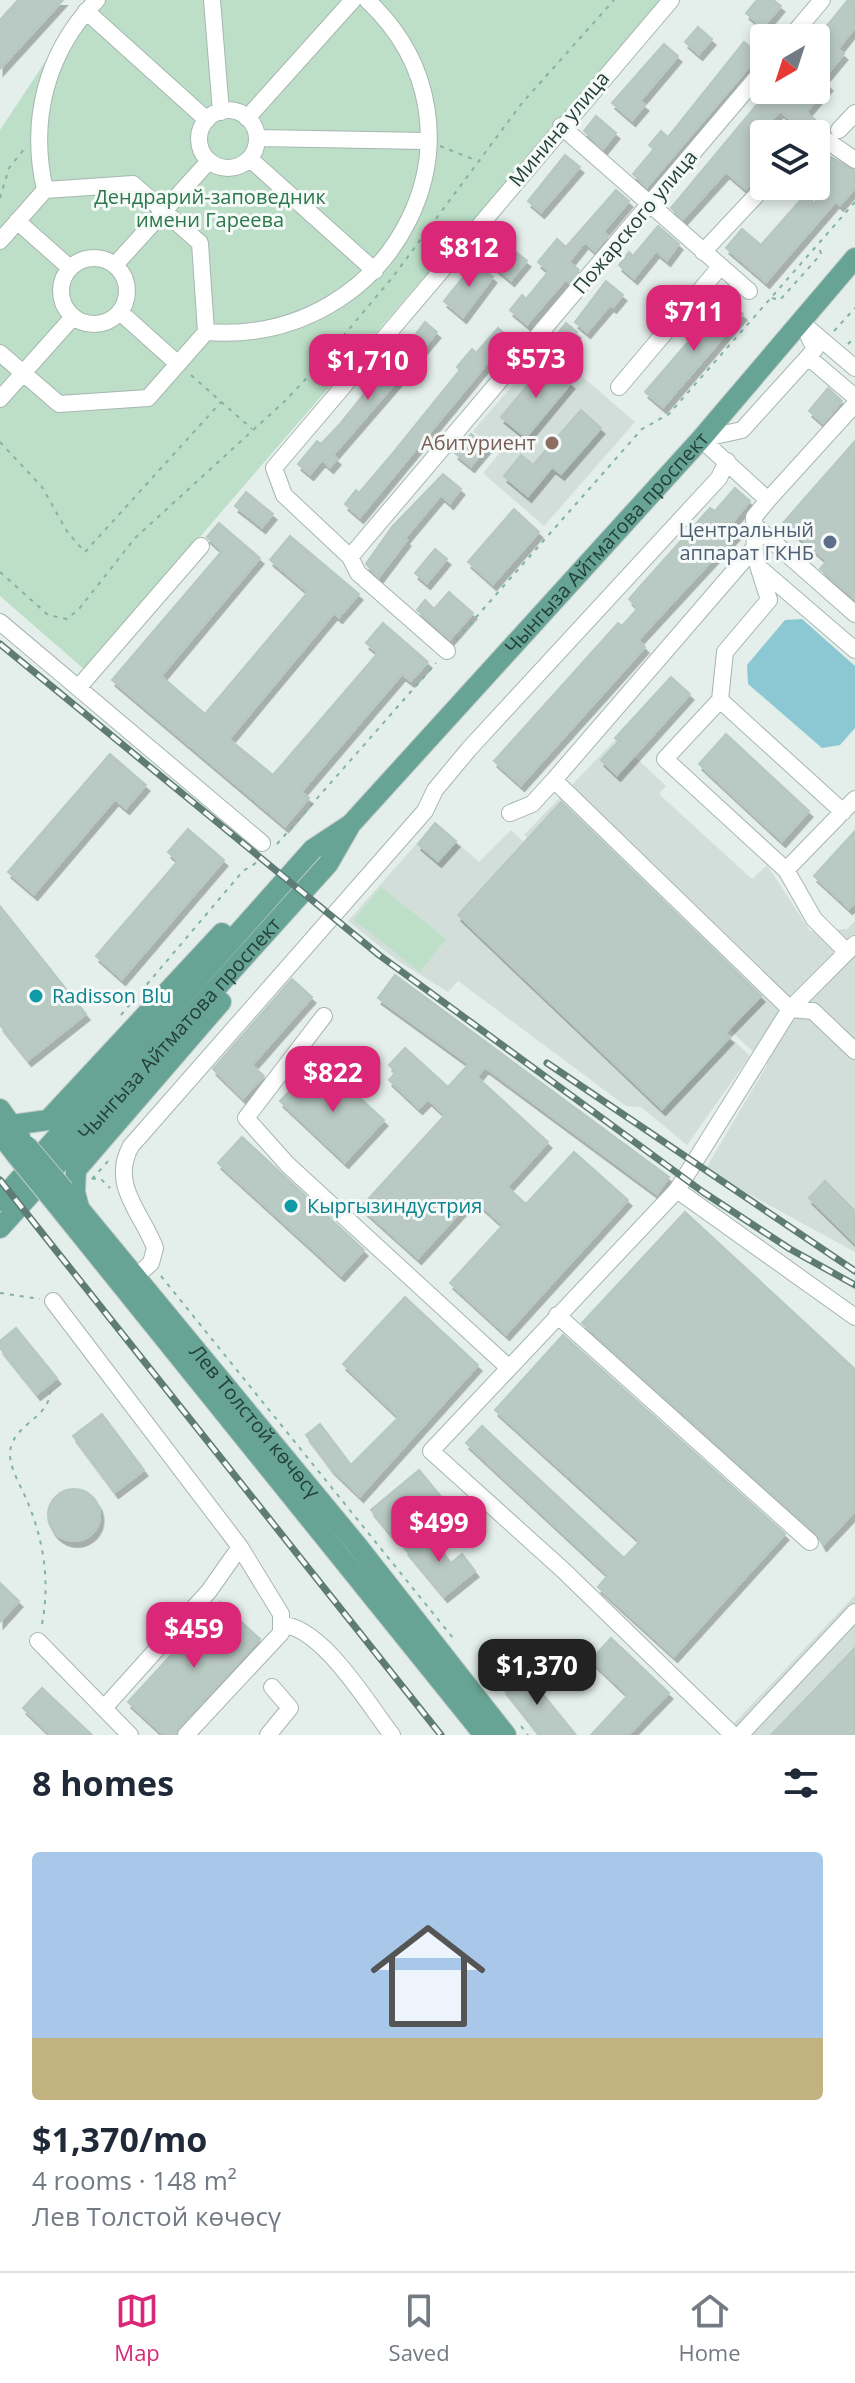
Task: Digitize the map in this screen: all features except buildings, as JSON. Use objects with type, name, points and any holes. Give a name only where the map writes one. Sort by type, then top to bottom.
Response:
[{"type":"main road","name":"Чынгыза Айтматова проспект","points":[[0,1201],[278,903],[328,864],[351,824],[701,439],[855,258]]},
{"type":"main road","name":"Чынгыза Айтматова проспект","points":[[0,1228],[278,903]]},
{"type":"main road","points":[[4,1123],[48,1120],[200,953],[240,916],[278,903]]},
{"type":"main road","points":[[80,1211],[75,1192],[76,1170],[270,942],[278,903]]},
{"type":"main road","name":"Лев Толстой көчөсү","points":[[4,1123],[22,1151],[484,1735]]},
{"type":"main road","name":"Лев Толстой көчөсү","points":[[58,1195],[80,1211],[513,1729]]},
{"type":"street","points":[[209,161],[200,136],[214,116],[212,0]]},
{"type":"street","points":[[247,118],[353,0]]},
{"type":"street","points":[[206,332],[248,333],[288,325],[344,299],[375,271],[396,243],[413,211],[423,177],[426,141],[423,104],[412,68],[395,35],[367,0]]},
{"type":"street","name":"Минина улица","points":[[447,651],[358,573],[350,557],[284,495],[274,468],[671,0]]},
{"type":"street","points":[[802,24],[822,0]]},
{"type":"street","points":[[45,190],[38,137],[48,77],[64,42],[91,5],[214,116],[239,113],[247,118],[257,138],[250,159],[230,168],[209,161]]},
{"type":"street","name":"Пожарского улица","points":[[350,557],[750,86]]},
{"type":"street","points":[[839,130],[855,113]]},
{"type":"street","points":[[561,126],[749,291]]},
{"type":"street","points":[[257,138],[426,141]]},
{"type":"street","points":[[830,143],[855,160]]},
{"type":"street","points":[[250,159],[375,271]]},
{"type":"street","points":[[115,265],[209,161]]},
{"type":"street","points":[[0,241],[45,190],[133,184],[200,243],[206,332],[148,398],[59,404],[0,353]]},
{"type":"street","points":[[703,252],[752,200]]},
{"type":"street","points":[[17,221],[70,268]]},
{"type":"street","points":[[92,258],[115,265],[128,288],[120,312],[98,325],[73,317],[61,293],[70,268],[92,258]]},
{"type":"street","points":[[619,387],[720,267]]},
{"type":"street","points":[[120,312],[178,364]]},
{"type":"street","points":[[0,399],[73,317]]},
{"type":"street","points":[[701,439],[742,430],[815,349],[802,323]]},
{"type":"street","points":[[802,323],[855,368]]},
{"type":"street","points":[[808,357],[855,397]]},
{"type":"street","points":[[733,1735],[563,1570],[431,1451],[677,1190],[790,1009],[851,948],[814,919],[786,870],[665,759],[720,700],[725,652],[769,600],[762,570],[755,556],[754,517],[855,404]]},
{"type":"street","points":[[701,439],[768,500]]},
{"type":"street","points":[[135,1277],[151,1263],[155,1248],[124,1181],[123,1163],[131,1146],[425,811],[435,790],[469,749],[719,478],[727,461]]},
{"type":"street","points":[[754,525],[855,614]]},
{"type":"street","points":[[78,688],[201,546]]},
{"type":"street","points":[[510,813],[532,804],[755,547]]},
{"type":"street","points":[[762,570],[855,650]]},
{"type":"street","points":[[0,622],[262,843]]},
{"type":"street","points":[[720,700],[849,806],[786,870]]},
{"type":"street","points":[[554,780],[790,1009],[813,1011],[855,1051]]},
{"type":"street","points":[[324,1016],[246,1118],[288,1165],[508,1367]]},
{"type":"street","points":[[677,1190],[855,1317]]},
{"type":"street","points":[[53,1301],[240,1547],[281,1614],[281,1633],[186,1735]]},
{"type":"street","points":[[557,1315],[810,1542]]},
{"type":"street","points":[[104,1708],[209,1591],[240,1547]]},
{"type":"street","points":[[740,1735],[852,1620]]},
{"type":"street","points":[[281,1625],[295,1625],[317,1640],[392,1735]]},
{"type":"street","points":[[38,1641],[130,1735]]},
{"type":"street","points":[[268,1735],[290,1708],[272,1687]]},
{"type":"path","points":[[0,572],[48,615],[67,619],[79,609],[135,538],[296,390],[376,297],[476,160],[614,0]]},
{"type":"path","points":[[0,198],[9,168],[38,137]]},
{"type":"path","points":[[426,141],[476,160]]},
{"type":"path","points":[[771,298],[780,300],[802,276],[821,254],[818,245]]},
{"type":"path","points":[[831,335],[855,308]]},
{"type":"path","points":[[178,364],[252,429]]},
{"type":"path","points":[[0,442],[42,487],[68,533],[85,552],[221,402]]},
{"type":"path","points":[[91,1179],[104,1181],[114,1198]]},
{"type":"path","points":[[151,1263],[454,1639]]},
{"type":"path","points":[[0,1293],[53,1301]]},
{"type":"path","points":[[38,1641],[46,1601],[45,1564],[39,1531],[10,1455],[14,1439],[50,1402],[50,1391]]},
{"type":"path","points":[[513,1729],[528,1735]]},
{"type":"shaded area","name":"Абитуриент","points":[[547,346],[635,422],[544,526],[483,473],[499,454],[473,431]]},
{"type":"shaded area","points":[[616,739],[666,786],[659,794],[752,879],[767,865],[810,931],[847,929],[855,921],[855,1252],[705,1170],[767,1065],[524,835]]},
{"type":"shaded area","points":[[435,823],[479,862],[511,830],[750,1056],[687,1145],[641,1107],[626,1106],[458,981],[448,992],[398,961],[348,921]]},
{"type":"shaded area","points":[[855,1595],[855,1735],[723,1735]]},
{"type":"green space","name":"Дендрарий-заповедник имени Гареева","points":[[86,0],[663,0],[85,670],[0,596],[0,130]]},
{"type":"green space","points":[[381,887],[446,939],[420,972],[354,920]]},
{"type":"water","points":[[802,619],[855,666],[855,728],[840,745],[822,748],[748,684],[747,665],[785,620]]},
{"type":"railway","points":[[0,644],[379,955],[703,1192],[790,1249],[855,1285]]},
{"type":"railway","points":[[547,1063],[855,1271]]},
{"type":"railway","points":[[0,1180],[441,1735]]},
{"type":"place","name":"Абитуриент","points":[[552,443]]},
{"type":"place","name":"Центральный аппарат ГКНБ","points":[[830,542]]},
{"type":"place","name":"Radisson Blu","points":[[36,996]]},
{"type":"place","name":"Кыргызиндустрия","points":[[291,1206]]}]
